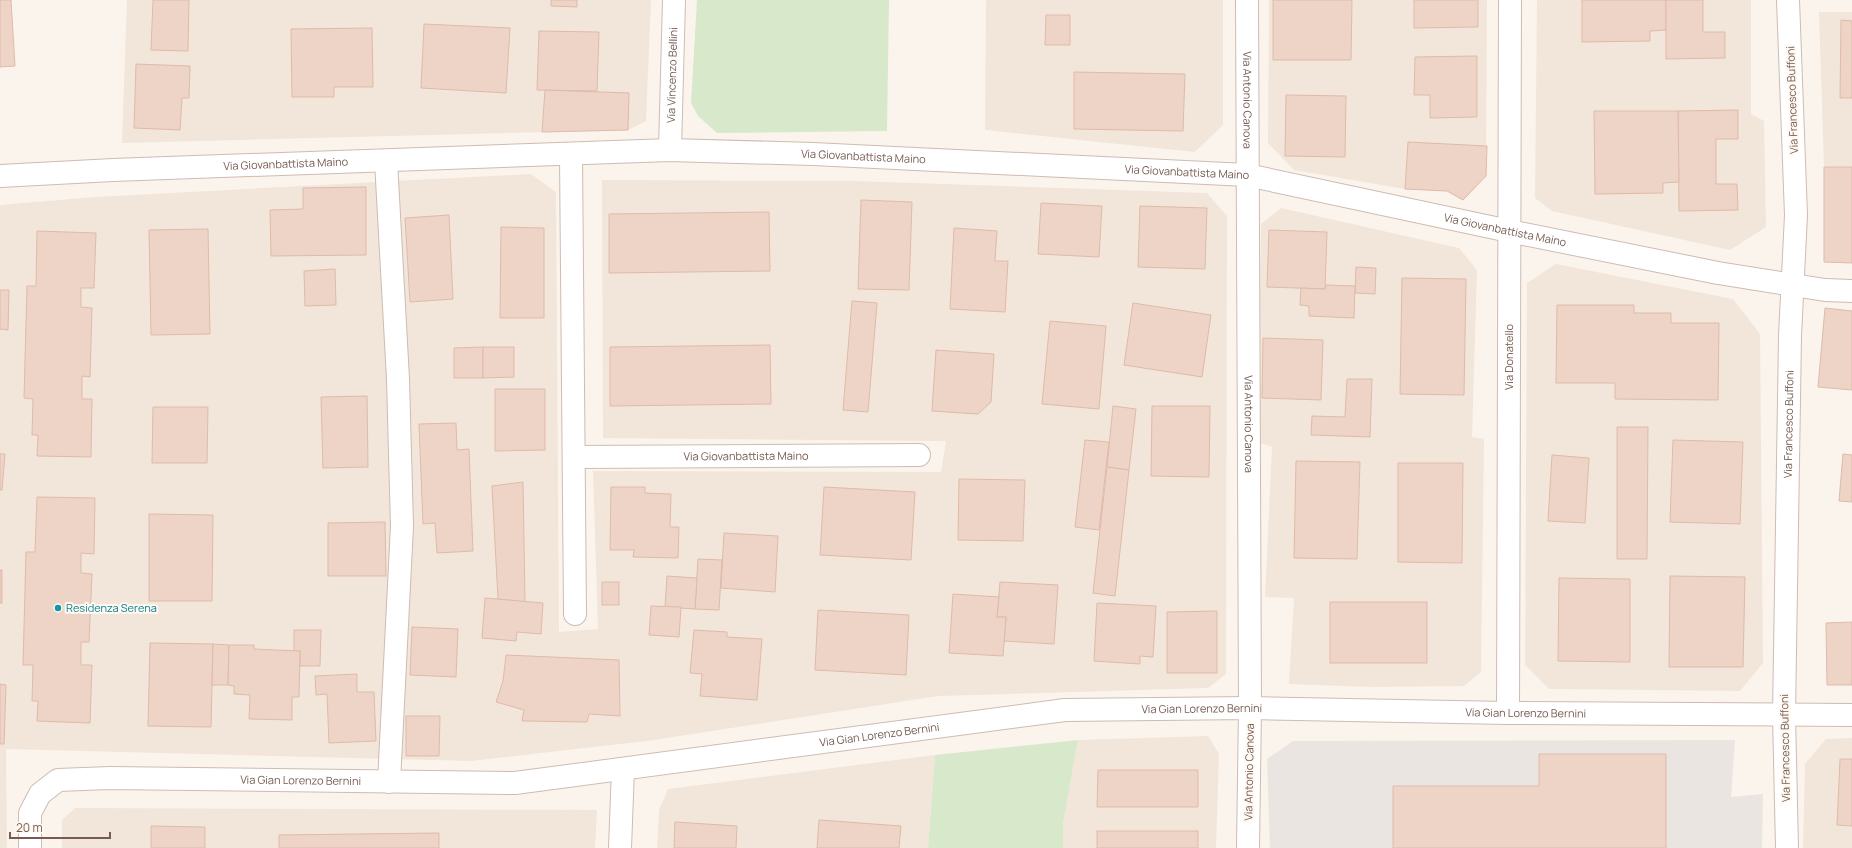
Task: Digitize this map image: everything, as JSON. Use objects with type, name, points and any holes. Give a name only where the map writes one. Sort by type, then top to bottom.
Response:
[{"type":"street","name":"Via Vincenzo Bellini","points":[[670,150],[674,0]]},
{"type":"street","name":"Via Antonio Canova","points":[[1247,0],[1250,708],[1248,848]]},
{"type":"street","name":"Via Donatello","points":[[1508,713],[1510,0]]},
{"type":"street","name":"Via Francesco Buffoni","points":[[1787,848],[1784,714],[1790,344],[1796,215],[1788,0]]},
{"type":"street","name":"Via Giovanbattista Maino","points":[[0,176],[670,150],[813,154],[1247,175],[1509,231],[1718,273],[1825,290],[1852,291]]},
{"type":"street","points":[[571,154],[575,614]]},
{"type":"street","points":[[386,161],[398,379],[402,526],[390,782]]},
{"type":"street","name":"Via Giovanbattista Maino","points":[[574,457],[919,455]]},
{"type":"street","name":"Via Gian Lorenzo Bernini","points":[[30,848],[30,813],[40,794],[58,780],[110,778],[516,783],[1065,710],[1250,708],[1508,713],[1852,715]]},
{"type":"street","points":[[620,848],[623,769]]},
{"type":"shaded area","points":[[127,0],[651,0],[646,121],[628,130],[122,143]]},
{"type":"shaded area","points":[[986,0],[1223,0],[1223,125],[1195,152],[985,130]]},
{"type":"shaded area","points":[[1269,0],[1487,0],[1486,176],[1463,200],[1447,191],[1405,189],[1294,170],[1268,143]]},
{"type":"shaded area","points":[[1537,0],[1751,0],[1751,114],[1764,121],[1766,227],[1730,250],[1552,211],[1535,198]]},
{"type":"shaded area","points":[[1819,12],[1852,12],[1852,263],[1824,262],[1824,167]]},
{"type":"shaded area","points":[[531,174],[556,192],[559,632],[598,629],[593,471],[941,472],[946,441],[603,438],[602,180],[855,181],[1207,193],[1227,216],[1226,674],[1208,688],[938,696],[647,741],[471,761],[6,749],[7,848],[0,848],[0,205],[95,197]]},
{"type":"shaded area","points":[[1281,208],[1459,248],[1477,270],[1472,437],[1484,439],[1481,672],[1464,686],[1371,687],[1289,684],[1294,598],[1265,597],[1272,447],[1258,442],[1261,224]]},
{"type":"shaded area","points":[[1556,264],[1733,299],[1760,334],[1763,663],[1740,691],[1549,689],[1525,665],[1527,283]]},
{"type":"shaded area","points":[[1208,736],[1219,754],[1216,848],[1063,848],[1063,824],[1078,740]]},
{"type":"shaded area","points":[[1852,738],[1852,848],[1803,848],[1805,764],[1826,739]]},
{"type":"shaded area","points":[[1735,740],[1731,797],[1763,794],[1762,848],[1270,848],[1267,759],[1293,741]]},
{"type":"shaded area","points":[[935,755],[928,848],[657,848],[659,810],[668,789]]},
{"type":"shaded area","points":[[75,808],[597,810],[595,848],[62,848],[62,820]]},
{"type":"green space","points":[[697,0],[889,0],[887,131],[717,133],[698,116],[691,103]]},
{"type":"green space","points":[[1078,740],[1063,824],[1063,848],[928,848],[935,755]]},
{"type":"building","points":[[0,0],[11,0],[15,66],[0,67]]},
{"type":"building","points":[[153,0],[189,0],[188,51],[151,50]]},
{"type":"building","points":[[551,0],[577,0],[577,7],[551,6]]},
{"type":"building","points":[[1273,0],[1352,0],[1351,60],[1273,60]]},
{"type":"building","points":[[1414,0],[1478,0],[1478,27],[1414,28]]},
{"type":"building","points":[[1582,0],[1666,0],[1666,30],[1650,31],[1650,41],[1582,42]]},
{"type":"building","points":[[1666,0],[1703,0],[1703,32],[1725,32],[1725,58],[1666,59]]},
{"type":"building","points":[[1046,15],[1070,15],[1070,45],[1045,45]]},
{"type":"building","points":[[1841,20],[1852,21],[1852,98],[1840,98]]},
{"type":"building","points":[[424,24],[510,28],[506,93],[421,88]]},
{"type":"building","points":[[372,28],[373,87],[334,87],[334,97],[292,97],[291,29]]},
{"type":"building","points":[[539,31],[599,32],[597,91],[537,90]]},
{"type":"building","points":[[1477,56],[1477,117],[1430,118],[1430,95],[1414,95],[1415,57]]},
{"type":"building","points":[[136,64],[190,66],[189,98],[182,98],[180,130],[134,128]]},
{"type":"building","points":[[1074,72],[1185,74],[1183,131],[1074,129]]},
{"type":"building","points":[[545,90],[629,93],[628,130],[542,132]]},
{"type":"building","points":[[1286,95],[1346,96],[1345,157],[1285,156]]},
{"type":"building","points":[[1738,110],[1738,139],[1716,139],[1716,184],[1737,184],[1738,210],[1679,211],[1678,111]]},
{"type":"building","points":[[1594,111],[1678,111],[1679,182],[1663,183],[1663,193],[1595,194]]},
{"type":"building","points":[[1408,142],[1487,146],[1486,176],[1463,200],[1447,191],[1405,189]]},
{"type":"building","points":[[1824,167],[1852,167],[1852,263],[1824,262]]},
{"type":"building","points":[[366,187],[366,255],[271,256],[270,210],[303,209],[303,188]]},
{"type":"building","points":[[861,200],[912,202],[909,290],[858,289]]},
{"type":"building","points":[[1041,203],[1102,206],[1099,257],[1038,254]]},
{"type":"building","points":[[1140,206],[1207,208],[1205,269],[1138,267]]},
{"type":"building","points":[[769,212],[770,271],[609,273],[609,214]]},
{"type":"building","points":[[449,215],[453,299],[410,302],[405,218]]},
{"type":"building","points":[[501,227],[544,228],[544,318],[500,318]]},
{"type":"building","points":[[954,228],[997,231],[995,261],[1008,261],[1005,312],[950,309]]},
{"type":"building","points":[[208,229],[210,334],[151,335],[149,230]]},
{"type":"building","points":[[1269,230],[1327,232],[1325,289],[1267,287]]},
{"type":"building","points":[[37,231],[96,233],[94,288],[81,288],[81,307],[92,308],[90,377],[82,376],[82,399],[92,399],[91,457],[37,456],[38,435],[32,435],[33,399],[24,398],[27,286],[36,286]]},
{"type":"building","points":[[1356,267],[1376,268],[1375,294],[1355,293]]},
{"type":"building","points":[[335,269],[336,305],[305,306],[304,271]]},
{"type":"building","points":[[1402,278],[1466,279],[1464,395],[1400,394]]},
{"type":"building","points":[[1326,285],[1355,286],[1354,318],[1309,316],[1309,306],[1300,305],[1301,288],[1325,289]]},
{"type":"building","points":[[0,290],[9,290],[8,330],[0,329]]},
{"type":"building","points":[[852,301],[877,303],[868,412],[843,410]]},
{"type":"building","points":[[1133,303],[1211,315],[1202,377],[1124,365]]},
{"type":"building","points":[[1557,305],[1634,305],[1634,313],[1671,313],[1671,323],[1719,323],[1718,400],[1615,399],[1615,383],[1556,383]]},
{"type":"building","points":[[1825,308],[1852,311],[1852,390],[1818,387]]},
{"type":"building","points":[[1050,321],[1106,326],[1099,409],[1042,404]]},
{"type":"building","points":[[1263,338],[1323,340],[1321,400],[1262,398]]},
{"type":"building","points":[[770,345],[771,404],[610,406],[610,347]]},
{"type":"building","points":[[483,347],[483,378],[454,378],[454,348]]},
{"type":"building","points":[[483,347],[514,347],[514,377],[483,378]]},
{"type":"building","points":[[936,350],[994,354],[991,402],[978,414],[932,411]]},
{"type":"building","points":[[1347,379],[1372,379],[1370,437],[1311,435],[1312,416],[1345,417]]},
{"type":"building","points":[[495,389],[545,389],[545,450],[495,451]]},
{"type":"building","points":[[367,396],[368,467],[323,468],[321,397]]},
{"type":"building","points":[[1113,406],[1136,409],[1129,470],[1107,467]]},
{"type":"building","points":[[1152,406],[1210,406],[1209,477],[1151,476]]},
{"type":"building","points":[[153,407],[208,407],[207,463],[152,463]]},
{"type":"building","points":[[456,423],[457,450],[469,449],[473,551],[437,553],[435,523],[423,524],[419,424]]},
{"type":"building","points":[[1617,427],[1648,427],[1647,559],[1617,559]]},
{"type":"building","points":[[1085,440],[1109,442],[1099,530],[1075,527]]},
{"type":"building","points":[[1673,440],[1743,442],[1740,524],[1670,522]]},
{"type":"building","points":[[0,454],[5,454],[2,490],[0,490]]},
{"type":"building","points":[[1843,454],[1852,455],[1852,502],[1839,501]]},
{"type":"building","points":[[1552,455],[1589,458],[1585,523],[1548,521]]},
{"type":"building","points":[[1296,461],[1360,462],[1357,559],[1294,558]]},
{"type":"building","points":[[1398,463],[1463,463],[1462,563],[1398,562]]},
{"type":"building","points":[[1107,467],[1129,470],[1115,596],[1093,593]]},
{"type":"building","points":[[959,479],[1025,480],[1023,541],[958,540]]},
{"type":"building","points":[[523,482],[525,602],[498,599],[492,486]]},
{"type":"building","points":[[611,487],[645,487],[645,493],[671,494],[670,527],[679,527],[678,558],[633,557],[634,550],[610,550]]},
{"type":"building","points":[[824,487],[915,492],[911,560],[820,555]]},
{"type":"building","name":"Residenza Serena","points":[[37,497],[95,498],[94,554],[81,553],[81,573],[92,574],[89,642],[81,642],[81,665],[92,665],[90,723],[37,721],[38,701],[32,701],[33,665],[23,665],[26,552],[35,552]]},
{"type":"building","points":[[149,514],[213,515],[212,601],[149,601]]},
{"type":"building","points":[[385,522],[386,576],[328,576],[328,523]]},
{"type":"building","points":[[724,533],[778,536],[775,592],[721,588]]},
{"type":"building","points":[[698,559],[722,560],[719,610],[695,609]]},
{"type":"building","points":[[0,570],[2,570],[2,603],[0,603]]},
{"type":"building","points":[[667,576],[697,578],[695,609],[665,607]]},
{"type":"building","points":[[1670,576],[1745,577],[1743,667],[1669,667]]},
{"type":"building","points":[[1559,578],[1630,579],[1630,662],[1558,661]]},
{"type":"building","points":[[602,582],[619,582],[619,605],[602,605]]},
{"type":"building","points":[[1000,582],[1058,585],[1054,644],[1004,641],[1006,617],[997,617]]},
{"type":"building","points":[[953,594],[999,597],[997,617],[1006,617],[1003,656],[949,653]]},
{"type":"building","points":[[485,598],[543,603],[541,634],[517,632],[516,641],[482,638]]},
{"type":"building","points":[[1330,602],[1427,602],[1427,663],[1330,663]]},
{"type":"building","points":[[1097,603],[1156,606],[1153,657],[1140,656],[1140,664],[1094,661]]},
{"type":"building","points":[[651,606],[681,607],[679,637],[649,635]]},
{"type":"building","points":[[818,610],[909,615],[906,675],[815,670]]},
{"type":"building","points":[[1217,611],[1217,673],[1167,673],[1167,612]]},
{"type":"building","points":[[1852,622],[1852,685],[1827,685],[1826,623]]},
{"type":"building","points":[[412,627],[458,629],[456,677],[410,675]]},
{"type":"building","points":[[294,630],[321,630],[320,666],[300,666],[300,651],[294,651]]},
{"type":"building","points":[[694,630],[727,632],[727,637],[762,639],[757,700],[700,696],[702,674],[690,673]]},
{"type":"building","points":[[150,643],[213,644],[211,727],[148,726]]},
{"type":"building","points":[[213,644],[229,645],[228,685],[212,685]]},
{"type":"building","points":[[229,645],[254,645],[254,649],[300,651],[299,697],[292,697],[292,720],[249,719],[250,695],[234,694],[234,686],[228,685]]},
{"type":"building","points":[[506,655],[619,660],[620,716],[589,714],[587,722],[522,721],[524,710],[496,702],[503,681]]},
{"type":"building","points":[[357,674],[357,692],[374,692],[376,741],[329,743],[327,694],[316,695],[315,676]]},
{"type":"building","points":[[0,684],[6,685],[4,744],[0,744]]},
{"type":"building","points":[[406,716],[440,716],[439,756],[406,756]]},
{"type":"building","points":[[1539,754],[1666,754],[1666,848],[1393,848],[1393,786],[1539,786]]},
{"type":"building","points":[[1840,759],[1852,759],[1852,826],[1837,825]]},
{"type":"building","points":[[1098,770],[1198,770],[1198,807],[1097,807]]},
{"type":"building","points":[[819,820],[901,826],[899,848],[817,848]]},
{"type":"building","points":[[675,822],[737,826],[736,848],[674,848]]},
{"type":"building","points":[[151,826],[205,827],[205,848],[151,848]]},
{"type":"building","points":[[1097,831],[1198,831],[1198,848],[1097,848]]},
{"type":"building","points":[[439,833],[439,848],[279,848],[279,835]]},
{"type":"place","name":"Residenza Serena","points":[[58,608]]}]
